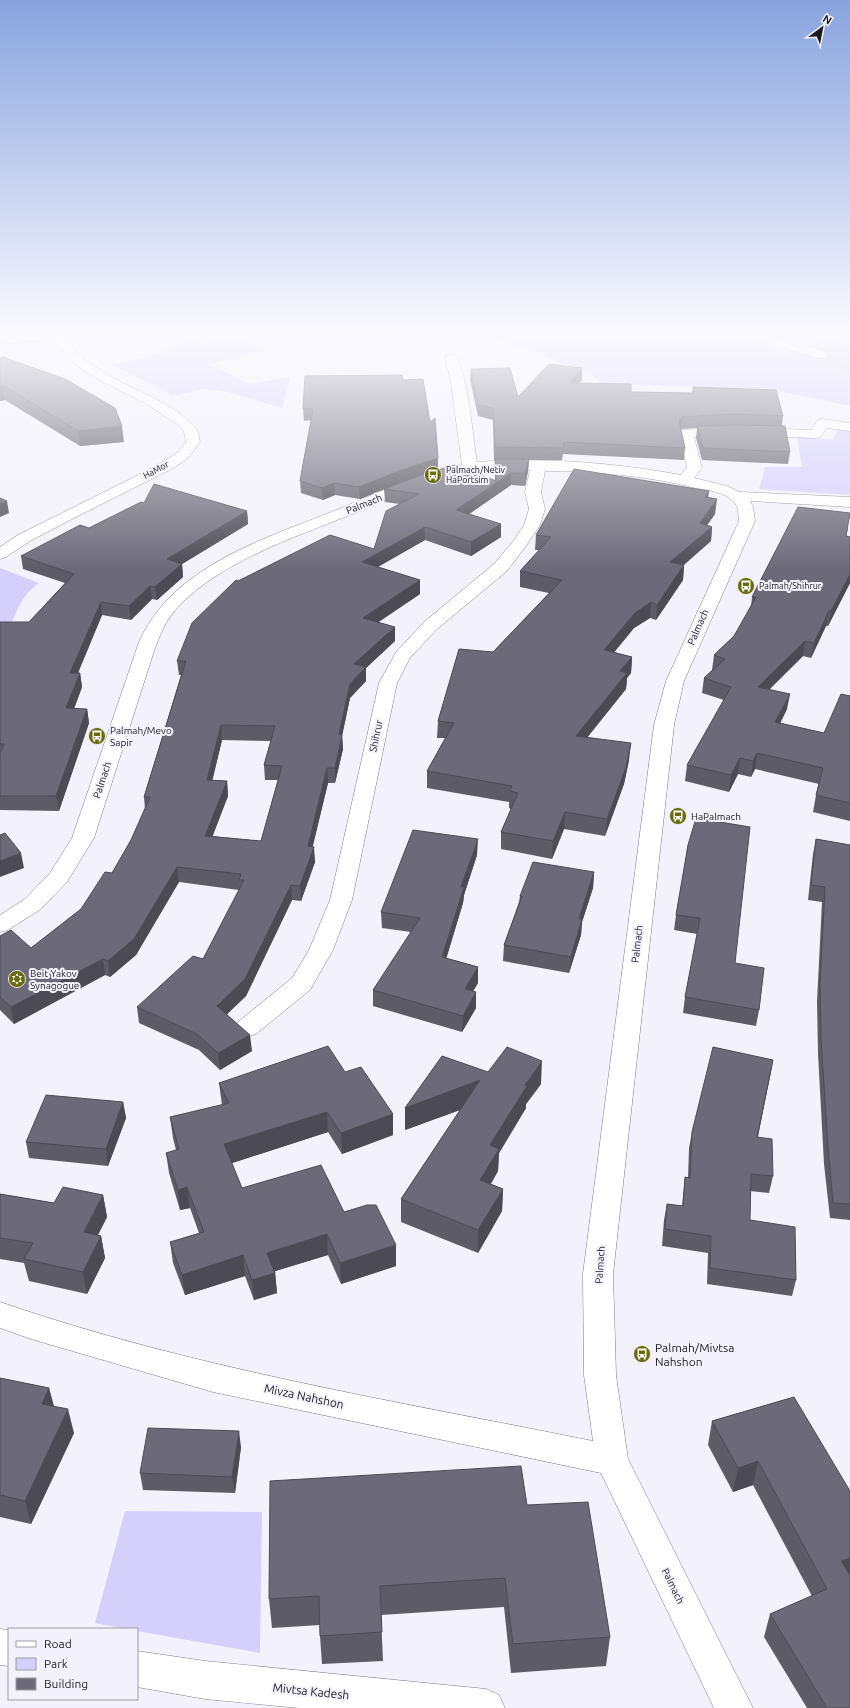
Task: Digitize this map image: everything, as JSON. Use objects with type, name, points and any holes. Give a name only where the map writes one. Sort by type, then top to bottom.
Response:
[{"type":"main road","name":"HaMor","points":[[0,554],[24,538],[165,467],[183,455],[193,442],[189,429],[174,414],[168,411]]},
{"type":"main road","points":[[461,411],[470,468]]},
{"type":"main road","points":[[685,480],[695,468],[686,433],[733,431],[815,434],[823,423],[850,427]]},
{"type":"main road","name":"Shihrur","points":[[247,1028],[301,984],[324,942],[341,900],[388,683],[402,656],[430,626],[502,567],[520,543],[532,525],[537,509],[533,492],[538,466]]},
{"type":"main road","name":"Palmach","points":[[0,925],[33,904],[54,883],[83,838],[150,636],[164,614],[186,592],[213,571],[285,536],[416,483],[470,468],[577,466],[640,472],[685,480],[716,488],[737,496],[746,507],[747,521],[675,681],[664,725],[598,1274],[600,1376],[612,1460],[734,1708]]},
{"type":"main road","points":[[737,496],[850,502]]},
{"type":"main road","name":"Mivza Nahshon","points":[[0,1315],[31,1326],[213,1378],[612,1460]]},
{"type":"main road","name":"Mivtsa Kadesh","points":[[138,1669],[205,1680],[486,1708]]},
{"type":"green space","points":[[838,429],[850,431],[850,495],[759,489],[765,467],[802,467],[797,437],[833,440]]},
{"type":"green space","points":[[0,568],[39,583],[24,598],[8,631],[0,631]]},
{"type":"green space","points":[[125,1511],[262,1512],[260,1653],[138,1631],[138,1628],[121,1628],[95,1623]]},
{"type":"building","points":[[44,411],[116,411],[122,426],[78,431]]},
{"type":"building","points":[[313,411],[428,411],[430,422],[435,418],[438,458],[399,471],[359,487],[334,483],[322,488],[300,481]]},
{"type":"building","points":[[493,411],[782,411],[783,416],[734,414],[682,417],[679,421],[685,448],[564,442],[563,448],[495,447]]},
{"type":"building","points":[[697,426],[785,426],[790,452],[703,448]]},
{"type":"building","points":[[495,459],[529,459],[525,473],[511,473],[456,510],[501,524],[471,542],[425,527],[362,562],[420,580],[363,618],[395,627],[354,664],[366,667],[350,684],[339,734],[342,735],[335,768],[327,768],[308,846],[314,847],[300,886],[291,885],[245,979],[217,1006],[250,1035],[218,1053],[197,1034],[137,1007],[193,956],[203,959],[244,880],[239,880],[241,874],[177,867],[134,939],[108,961],[103,959],[11,1007],[0,997],[0,936],[11,930],[31,948],[81,909],[105,872],[112,873],[131,840],[150,797],[144,797],[186,661],[177,661],[192,623],[236,580],[238,581],[330,535],[374,549],[386,511],[419,494],[384,489],[424,474],[455,465],[496,481]],"holes":[[[221,725],[275,726],[264,765],[282,766],[261,841],[205,836],[227,781],[207,780]]]},
{"type":"building","points":[[574,469],[709,491],[705,497],[717,499],[700,523],[712,527],[670,562],[684,565],[657,605],[651,602],[635,613],[604,650],[632,657],[620,671],[627,673],[576,736],[631,743],[626,767],[607,819],[565,812],[553,841],[501,832],[518,793],[510,791],[512,786],[427,771],[454,723],[438,721],[459,649],[493,652],[562,580],[520,571],[551,537],[536,535]]},
{"type":"building","points":[[154,484],[247,511],[167,559],[182,564],[155,587],[150,586],[129,606],[101,602],[70,673],[80,673],[66,708],[87,709],[56,796],[0,796],[0,753],[4,744],[0,744],[0,622],[29,622],[74,574],[21,556],[80,525],[89,528],[141,502],[144,503]]},
{"type":"building","points":[[0,498],[7,501],[0,504]]},
{"type":"building","points":[[798,507],[850,513],[846,536],[850,537],[850,574],[831,611],[829,611],[814,643],[805,641],[758,687],[790,694],[775,722],[824,733],[841,694],[850,696],[850,803],[816,795],[823,768],[757,753],[753,761],[740,758],[731,775],[687,765],[731,687],[704,678],[725,659],[714,655],[734,636],[756,597],[752,597]]},
{"type":"building","points":[[696,818],[750,827],[735,963],[764,968],[759,1010],[685,997],[700,918],[676,915],[688,845]]},
{"type":"building","points":[[413,830],[478,839],[461,887],[464,887],[442,957],[478,967],[465,989],[476,992],[463,1016],[373,990],[420,918],[381,912]]},
{"type":"building","points":[[5,833],[21,853],[0,861],[0,835]]},
{"type":"building","points":[[816,839],[850,845],[850,1204],[833,1203],[821,1039],[820,986],[825,887],[811,885]]},
{"type":"building","points":[[533,862],[594,872],[579,919],[582,919],[571,957],[504,945]]},
{"type":"building","points":[[328,1046],[345,1072],[361,1067],[393,1114],[341,1133],[327,1112],[224,1144],[242,1188],[321,1165],[344,1212],[367,1205],[376,1205],[396,1245],[340,1263],[327,1234],[267,1253],[275,1273],[252,1280],[243,1255],[182,1275],[170,1242],[204,1232],[187,1187],[178,1190],[166,1153],[179,1149],[170,1117],[229,1103],[219,1083]]},
{"type":"building","points":[[507,1047],[542,1061],[525,1085],[527,1086],[490,1145],[499,1149],[480,1180],[503,1189],[478,1230],[401,1199],[480,1080],[405,1108],[442,1056],[488,1072]]},
{"type":"building","points":[[713,1047],[773,1060],[757,1137],[772,1139],[773,1176],[751,1174],[750,1220],[795,1227],[796,1280],[710,1268],[711,1236],[665,1229],[667,1204],[683,1206],[685,1177],[690,1178],[692,1132]]},
{"type":"building","points":[[46,1095],[123,1102],[106,1149],[26,1142]]},
{"type":"building","points":[[63,1187],[103,1195],[84,1232],[101,1236],[83,1272],[24,1259],[33,1243],[0,1238],[0,1194],[54,1203]]},
{"type":"building","points":[[0,1378],[49,1388],[42,1404],[68,1409],[25,1501],[0,1495]]},
{"type":"building","points":[[794,1397],[850,1491],[850,1558],[841,1561],[850,1575],[850,1708],[827,1708],[770,1614],[827,1589],[758,1461],[738,1468],[712,1421]]},
{"type":"building","points":[[148,1428],[239,1431],[232,1477],[140,1473]]},
{"type":"building","points":[[521,1466],[527,1505],[588,1502],[610,1637],[513,1644],[505,1578],[380,1586],[382,1632],[320,1636],[319,1596],[269,1599],[270,1481]]},
{"type":"place","name":"Palmach/Netiv HaPortsim","points":[[433,475]]},
{"type":"place","name":"Palmah/Shihrur","points":[[746,586]]},
{"type":"place","name":"Palmah/Mevo Sapir","points":[[97,736]]},
{"type":"place","name":"HaPalmach","points":[[678,816]]},
{"type":"place","name":"Beit Yakov Synagogue","points":[[17,979]]},
{"type":"place","name":"Palmah/Mivtsa Nahshon","points":[[642,1354]]}]
